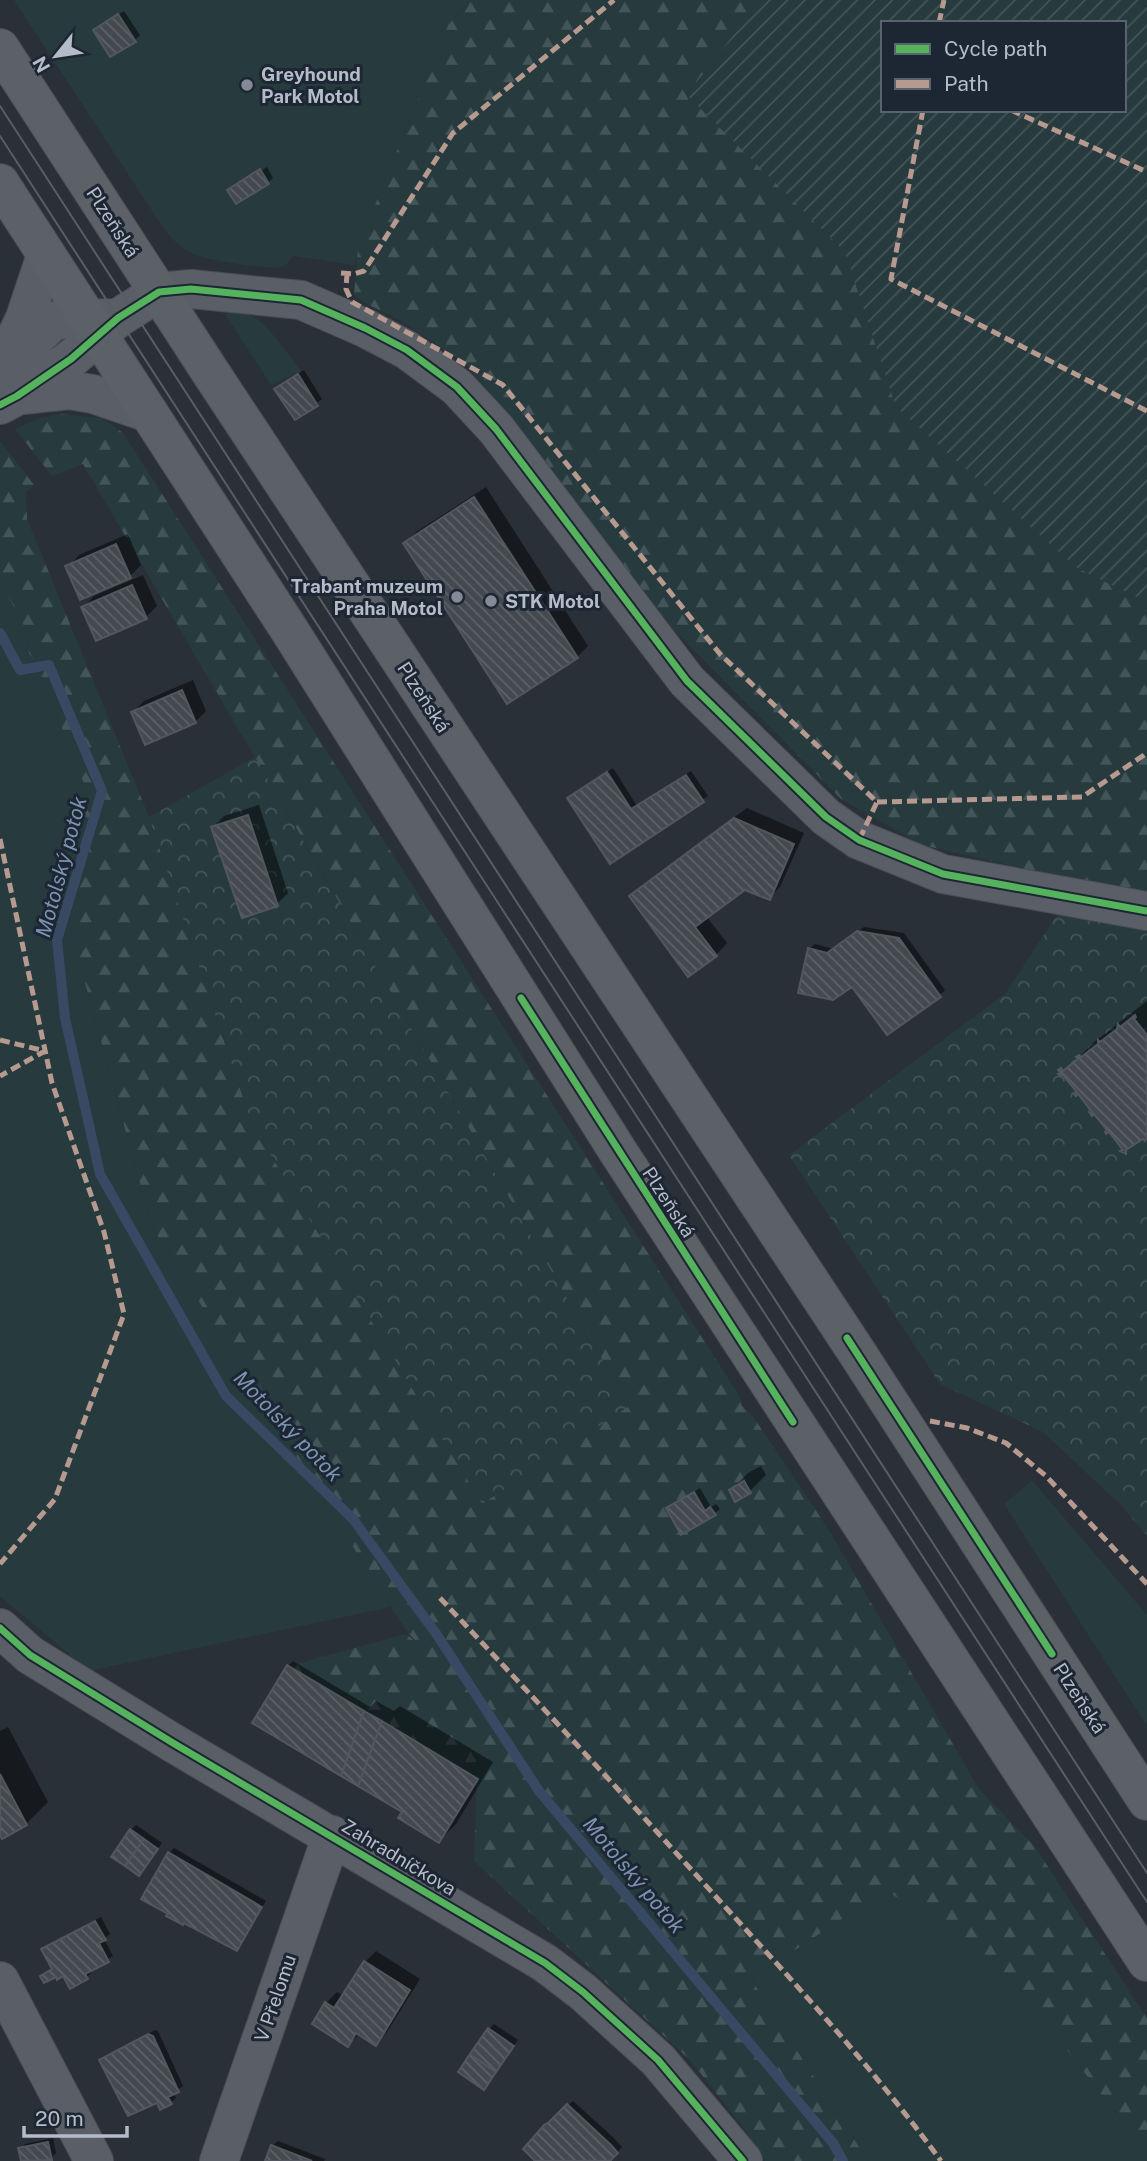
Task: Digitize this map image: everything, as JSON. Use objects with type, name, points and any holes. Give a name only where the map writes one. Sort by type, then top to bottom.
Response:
[{"type":"main road","name":"Plzeňská","points":[[0,48],[856,1352],[1147,1801]]},
{"type":"main road","name":"Plzeňská","points":[[0,183],[46,255],[103,324],[149,413],[290,631],[618,1153],[1147,1962]]},
{"type":"street","points":[[4,386],[46,255]]},
{"type":"street","points":[[4,386],[53,321],[64,319],[103,324],[159,292],[191,289],[301,300],[365,328],[407,350],[457,387],[496,429],[687,681],[825,817],[859,840],[943,874],[1147,911]]},
{"type":"street","points":[[4,386],[93,394],[149,413]]},
{"type":"street","name":"Zahradníčkova","points":[[0,1628],[30,1655],[173,1743],[545,1963],[583,1992],[658,2060],[743,2161]]},
{"type":"street","name":"V Přelomu","points":[[219,2161],[331,1835]]},
{"type":"street","points":[[2,1992],[94,2161]]},
{"type":"green space","name":"Greyhound Park Motol","points":[[14,0],[472,0],[448,25],[358,247],[355,265],[293,256],[286,265],[278,268],[198,256],[168,234]]},
{"type":"green space","points":[[472,0],[760,0],[687,95],[845,252],[896,407],[1077,567],[1147,602],[1147,891],[1079,881],[922,845],[841,799],[668,624],[466,365],[405,323],[354,295],[358,247],[448,25]]},
{"type":"green space","points":[[760,0],[1147,0],[1147,602],[1077,568],[896,407],[845,252],[687,95]]},
{"type":"green space","points":[[235,310],[246,313],[264,325],[301,371],[271,385],[225,314]]},
{"type":"green space","points":[[60,414],[101,418],[123,433],[740,1397],[742,1406],[752,1415],[827,1527],[979,1789],[1035,1847],[1147,2018],[1147,2153],[1010,1977],[886,1890],[751,1979],[868,2161],[765,2161],[746,2131],[690,2060],[474,1861],[477,1779],[289,1666],[406,1634],[420,1645],[408,1633],[391,1607],[152,1227],[62,899],[74,864],[88,794],[35,660],[29,654],[25,628],[0,581],[0,441],[34,485],[26,492],[27,519],[149,817],[252,1124],[482,1503],[629,1406],[83,464],[52,476],[15,429],[40,418]],"holes":[[[744,1481],[751,1493],[735,1502],[729,1490]],[[694,1492],[705,1511],[710,1508],[681,1534],[666,1509]]]},
{"type":"green space","points":[[0,581],[25,628],[29,654],[35,660],[89,794],[74,864],[62,899],[152,1227],[391,1607],[89,1671],[0,1596]]},
{"type":"green space","points":[[255,757],[629,1406],[482,1504],[252,1124],[149,817]]},
{"type":"green space","points":[[1079,881],[1147,891],[1147,1536],[1121,1505],[1043,1432],[940,1384],[789,1155],[1006,993]]},
{"type":"green space","points":[[1032,1480],[1147,1615],[1147,1726],[1004,1504]]},
{"type":"green space","points":[[886,1890],[1010,1977],[1147,2153],[1147,2161],[868,2161],[751,1979]]},
{"type":"building","points":[[118,14],[136,42],[110,57],[93,30]]},
{"type":"building","points":[[260,169],[269,184],[236,204],[227,190]]},
{"type":"building","points":[[298,374],[318,406],[295,420],[274,389]]},
{"type":"building","name":"STK Motol","points":[[474,497],[578,658],[507,704],[403,543]]},
{"type":"building","points":[[116,544],[131,578],[80,600],[65,566]]},
{"type":"building","points":[[132,585],[147,619],[96,641],[81,607]]},
{"type":"building","points":[[182,690],[196,723],[145,745],[131,712]]},
{"type":"building","points":[[607,772],[631,809],[686,775],[704,802],[610,864],[567,798]]},
{"type":"building","points":[[248,815],[278,906],[242,918],[211,827]]},
{"type":"building","points":[[734,818],[794,844],[770,900],[745,890],[695,927],[717,956],[688,977],[629,896]]},
{"type":"building","points":[[857,931],[899,938],[941,997],[887,1035],[852,987],[833,1000],[798,993],[808,948],[827,953]]},
{"type":"building","points":[[1135,1015],[1134,1019],[1147,1035],[1147,1137],[1145,1141],[1143,1139],[1126,1150],[1126,1154],[1120,1151],[1123,1150],[1109,1132],[1106,1134],[1107,1130],[1094,1114],[1092,1116],[1092,1112],[1078,1094],[1074,1094],[1077,1092],[1062,1074],[1058,1074],[1061,1073],[1058,1070],[1061,1068],[1063,1071],[1078,1059],[1076,1057],[1081,1057],[1098,1044],[1098,1040],[1100,1042],[1117,1029],[1118,1024],[1120,1027]]},
{"type":"building","points":[[744,1481],[751,1493],[735,1502],[729,1490]]},
{"type":"building","points":[[694,1492],[705,1511],[710,1507],[716,1515],[681,1535],[666,1508]]},
{"type":"building","points":[[287,1665],[364,1711],[341,1776],[252,1723]]},
{"type":"building","points":[[364,1711],[382,1721],[358,1786],[341,1776]]},
{"type":"building","points":[[382,1721],[478,1779],[439,1843],[398,1818],[402,1812],[358,1786]]},
{"type":"building","points":[[0,1774],[27,1825],[2,1839],[0,1835]]},
{"type":"building","points":[[130,1829],[144,1839],[125,1866],[111,1857]]},
{"type":"building","points":[[144,1839],[158,1849],[139,1876],[125,1866]]},
{"type":"building","points":[[168,1852],[262,1907],[237,1951],[166,1916],[168,1914],[141,1899]]},
{"type":"building","points":[[95,1921],[106,1940],[99,1943],[109,1962],[85,1974],[88,1979],[70,1989],[63,1976],[44,1983],[40,1976],[52,1969],[41,1949]]},
{"type":"building","points":[[364,1961],[410,1990],[376,2046],[356,2033],[348,2047],[312,2024],[325,2002],[334,2008]]},
{"type":"building","points":[[488,2028],[514,2046],[496,2072],[470,2054]]},
{"type":"building","points":[[148,2034],[153,2036],[179,2092],[168,2097],[172,2104],[160,2110],[157,2103],[128,2116],[99,2060]]},
{"type":"building","points":[[470,2054],[496,2072],[484,2090],[458,2072]]},
{"type":"building","points":[[567,2104],[618,2153],[610,2161],[535,2161],[523,2149]]},
{"type":"building","points":[[48,2142],[52,2160],[21,2161],[18,2148]]},
{"type":"building","points":[[271,2145],[312,2161],[265,2161]]},
{"type":"waterway","name":"Motolský potok","points":[[0,633],[20,670],[49,665],[102,791],[57,940],[65,1018],[100,1174],[226,1396],[353,1519],[437,1635],[539,1791],[833,2143],[843,2161]]},
{"type":"tram line","points":[[0,106],[1147,1873]]},
{"type":"tram line","points":[[0,136],[1147,1902]]},
{"type":"marked path","points":[[341,273],[354,274],[364,271],[453,133],[614,0]]},
{"type":"marked path","points":[[939,21],[944,0]]},
{"type":"marked path","points":[[923,112],[891,279],[1147,411]]},
{"type":"marked path","points":[[1015,112],[1147,172]]},
{"type":"marked path","points":[[347,273],[346,289],[352,302],[503,385],[720,654],[877,802],[859,840]]},
{"type":"marked path","points":[[877,802],[1082,797],[1147,753]]},
{"type":"marked path","points":[[0,839],[52,1083],[104,1232],[124,1314],[55,1499],[0,1564]]},
{"type":"marked path","points":[[0,1040],[45,1051],[0,1076]]},
{"type":"marked path","points":[[930,1421],[967,1428],[1006,1443],[1046,1476],[1147,1584]]},
{"type":"marked path","points":[[440,1598],[811,2002],[865,2064],[941,2161]]},
{"type":"cycle path","points":[[0,405],[71,359],[118,318],[159,292],[191,289],[301,300],[365,328],[407,350],[457,387],[496,429],[687,681],[826,817],[859,840],[943,874],[1147,911]]},
{"type":"cycle path","points":[[521,998],[793,1422]]},
{"type":"cycle path","points":[[847,1338],[1052,1654]]},
{"type":"cycle path","points":[[0,1628],[30,1655],[173,1743],[545,1963],[583,1992],[658,2060],[743,2161]]},
{"type":"place","name":"Greyhound Park Motol","points":[[247,85]]},
{"type":"place","name":"Trabant muzeum Praha Motol","points":[[457,597]]},
{"type":"place","name":"STK Motol","points":[[491,601]]}]
